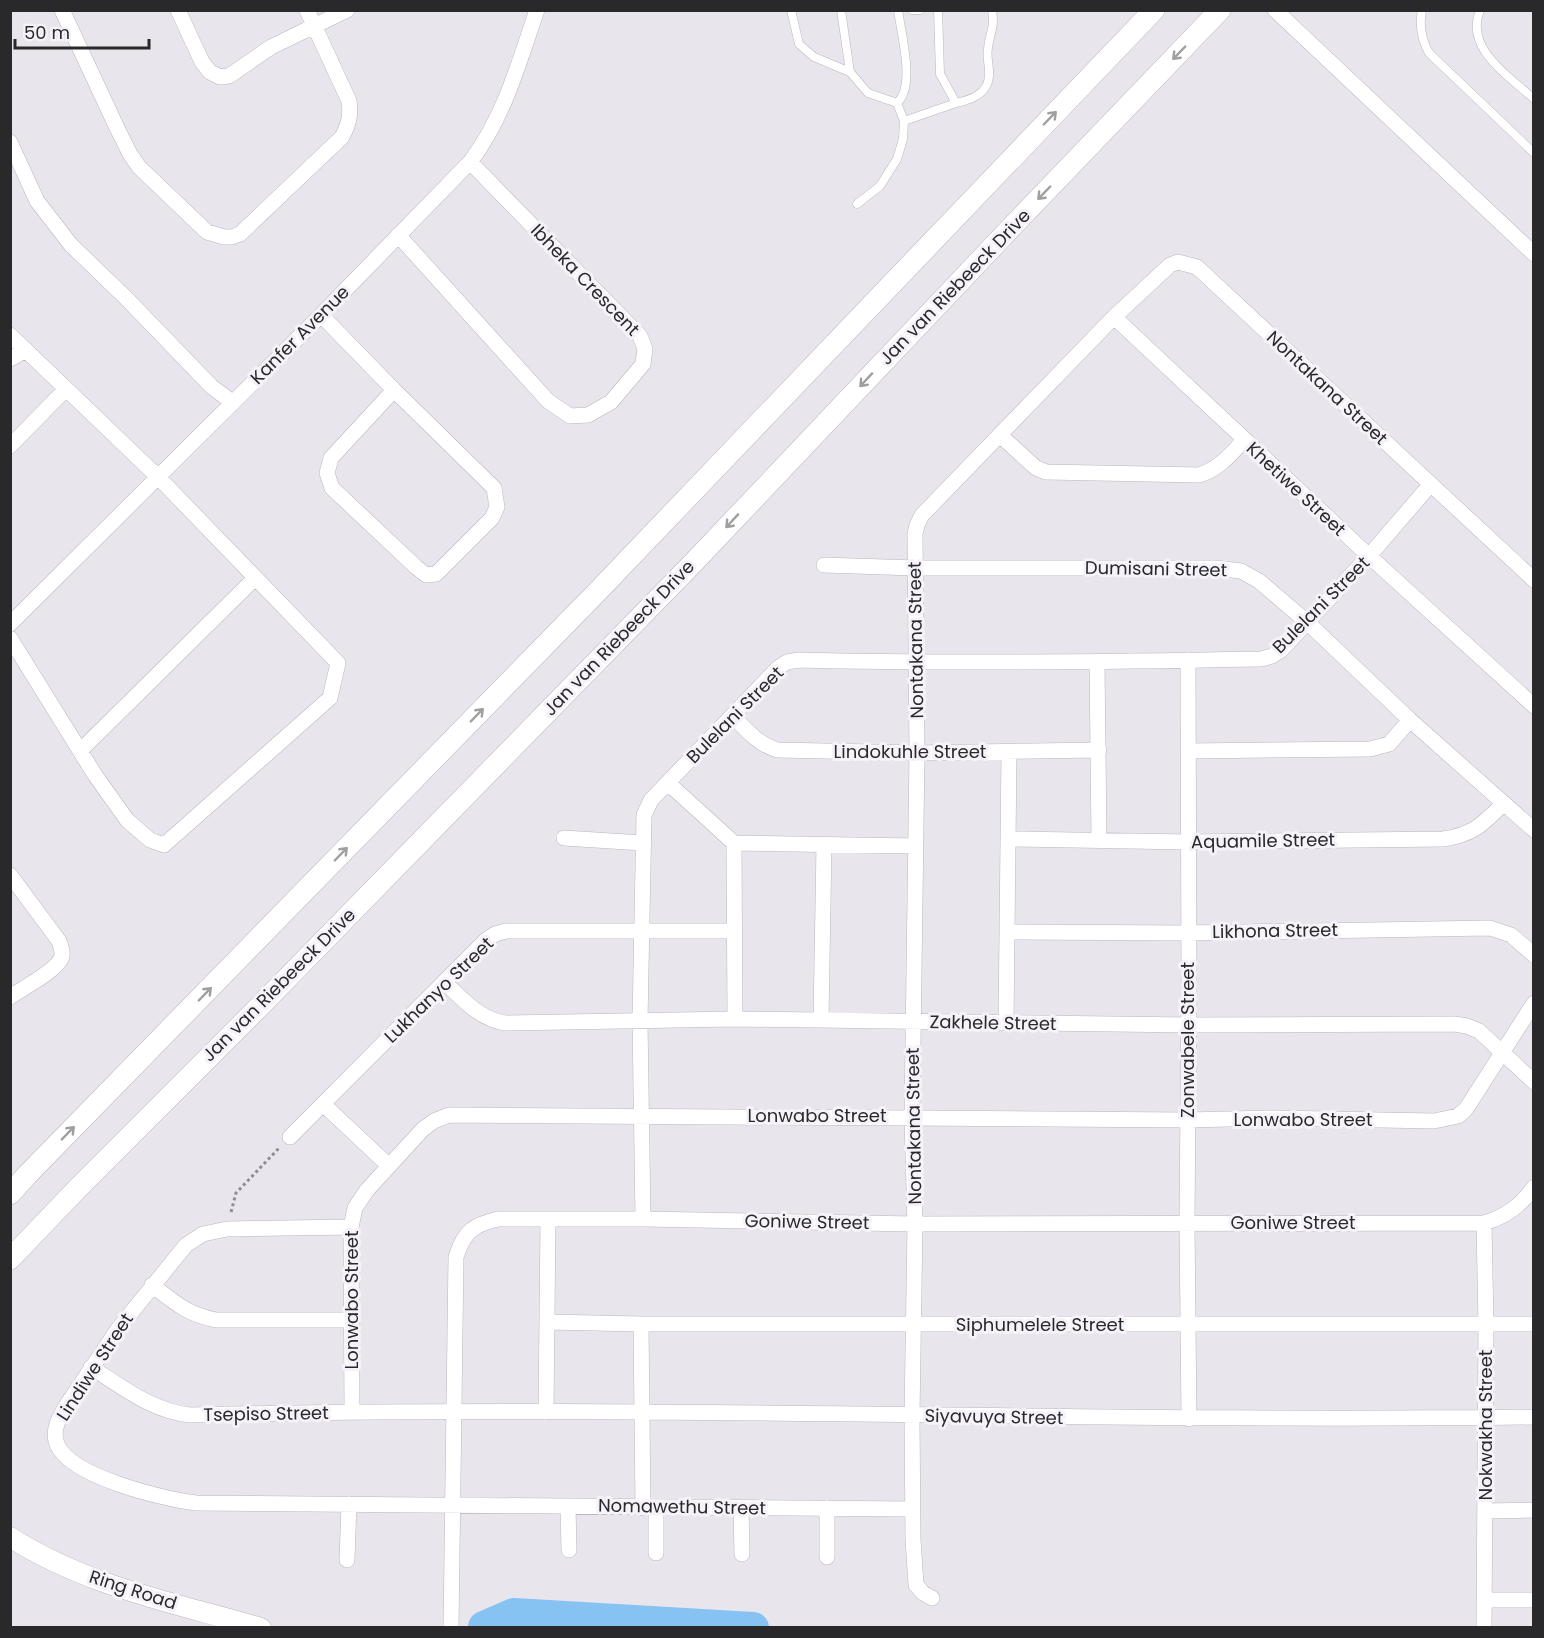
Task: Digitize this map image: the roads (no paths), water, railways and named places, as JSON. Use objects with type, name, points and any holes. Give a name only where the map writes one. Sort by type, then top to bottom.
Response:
[{"type":"main road","points":[[10,1194],[598,591],[1154,10]]},
{"type":"main road","name":"Jan van Riebeeck Drive","points":[[10,1259],[694,562],[1220,10]]},
{"type":"street","points":[[62,10],[130,154],[197,224],[207,232],[224,237],[240,234],[342,137],[348,126],[351,113],[349,101],[307,10]]},
{"type":"street","points":[[178,10],[202,62],[210,72],[220,77],[230,76],[272,47],[347,10]]},
{"type":"street","name":"Kanfer Avenue","points":[[10,624],[321,315],[470,162],[483,146],[501,109],[537,10]]},
{"type":"street","points":[[1275,10],[1533,254]]},
{"type":"street","points":[[10,142],[37,201],[71,245],[213,387],[232,402]]},
{"type":"street","name":"Ibheka Crescent","points":[[398,235],[548,401],[570,416],[588,416],[611,402],[643,364],[645,349],[640,336],[470,162]]},
{"type":"street","name":"Nontakana Street","points":[[932,1598],[916,1585],[912,1509],[915,1224],[912,1117],[917,753],[915,534],[922,515],[1114,317],[1170,265],[1178,262],[1197,267],[1533,580]]},
{"type":"street","points":[[321,315],[494,488],[498,507],[492,518],[436,574],[426,575],[416,567],[332,488],[327,473],[331,458],[394,390]]},
{"type":"street","name":"Khetiwe Street","points":[[1114,317],[1533,706]]},
{"type":"street","points":[[10,335],[158,477],[338,663],[330,698],[164,845],[150,840],[127,820],[80,751],[10,638]]},
{"type":"street","points":[[10,359],[26,350]]},
{"type":"street","points":[[10,446],[66,389]]},
{"type":"street","points":[[1001,435],[1036,468],[1046,472],[1187,475],[1210,472],[1244,440]]},
{"type":"street","name":"Bulelani Street","points":[[643,1219],[640,1021],[644,815],[647,806],[778,668],[787,662],[799,660],[917,663],[1097,662],[1261,659],[1272,656],[1281,650],[1369,556],[1430,485]]},
{"type":"street","name":"Dumisani Street","points":[[824,565],[915,568],[1215,568],[1241,572],[1258,581],[1307,622],[1410,720],[1533,830]]},
{"type":"street","points":[[80,751],[255,578]]},
{"type":"street","name":"Zonwabele Street","points":[[1188,660],[1189,1419]]},
{"type":"street","points":[[1097,662],[1098,840]]},
{"type":"street","name":"Lindokuhle Street","points":[[733,716],[758,742],[768,748],[778,750],[917,753],[1099,750]]},
{"type":"street","points":[[1189,751],[1370,749],[1389,744],[1410,720]]},
{"type":"street","points":[[1006,1023],[1010,752]]},
{"type":"street","points":[[668,783],[734,843],[916,846]]},
{"type":"street","name":"Aquamile Street","points":[[1009,839],[1188,842],[1457,837],[1479,827],[1504,803]]},
{"type":"street","points":[[564,838],[643,843]]},
{"type":"street","points":[[734,843],[735,1019]]},
{"type":"street","points":[[821,1020],[824,845]]},
{"type":"street","points":[[10,875],[63,950],[61,959],[51,969],[10,997]]},
{"type":"street","name":"Likhona Street","points":[[1007,932],[1188,933],[1490,928],[1511,935],[1533,955]]},
{"type":"street","name":"Lukhanyo Street","points":[[290,1137],[486,940],[495,934],[506,931],[733,931]]},
{"type":"street","name":"Zakhele Street","points":[[444,982],[478,1013],[496,1021],[735,1019],[1189,1025],[1455,1024],[1479,1031],[1533,1082]]},
{"type":"street","name":"Lonwabo Street","points":[[352,1412],[351,1227],[355,1208],[388,1165],[423,1129],[434,1121],[449,1115],[1187,1120],[1274,1118],[1434,1121],[1458,1116],[1466,1109],[1533,1003]]},
{"type":"street","points":[[322,1104],[388,1165]]},
{"type":"street","name":"Goniwe Street","points":[[452,1628],[456,1257],[462,1240],[470,1230],[482,1223],[498,1219],[643,1219],[915,1224],[1484,1223],[1501,1218],[1517,1206],[1533,1187]]},
{"type":"street","points":[[546,1412],[548,1219]]},
{"type":"street","name":"Nokwakha Street","points":[[1484,1223],[1486,1325],[1484,1628]]},
{"type":"street","name":"Lindiwe Street","points":[[351,1227],[227,1228],[203,1234],[186,1245],[118,1329],[64,1409],[57,1423],[55,1435],[57,1446],[79,1467],[108,1480],[158,1497],[178,1501],[196,1503],[452,1504]]},
{"type":"street","points":[[152,1285],[196,1316],[216,1320],[352,1320]]},
{"type":"street","name":"Siphumelele Street","points":[[547,1322],[913,1325],[1533,1324]]},
{"type":"street","points":[[641,1324],[642,1414],[649,1508],[656,1553]]},
{"type":"street","name":"Tsepiso Street","points":[[91,1367],[143,1400],[174,1414],[454,1411]]},
{"type":"street","name":"Siyavuya Street","points":[[454,1411],[1189,1419],[1533,1417]]},
{"type":"street","points":[[347,1560],[348,1504]]},
{"type":"street","name":"Nomawethu Street","points":[[452,1504],[649,1508],[912,1509]]},
{"type":"street","points":[[568,1506],[569,1550]]},
{"type":"street","points":[[741,1508],[742,1554]]},
{"type":"street","points":[[827,1508],[827,1557]]},
{"type":"street","points":[[1485,1511],[1533,1510]]},
{"type":"street","name":"Ring Road","points":[[10,1536],[58,1563],[102,1582],[261,1628]]},
{"type":"street","points":[[1484,1600],[1533,1600]]},
{"type":"lane","points":[[791,10],[799,44],[814,57],[850,72],[868,93],[897,103],[904,121],[903,139],[897,159],[880,186],[857,204]]},
{"type":"lane","points":[[841,10],[850,72]]},
{"type":"lane","points":[[897,103],[903,97],[907,78],[898,10]]},
{"type":"lane","points":[[912,10],[920,10]]},
{"type":"lane","points":[[938,10],[940,74],[956,103]]},
{"type":"lane","points":[[904,121],[971,100],[983,92],[989,78],[987,49],[994,25],[992,10]]},
{"type":"lane","points":[[1422,10],[1420,28],[1429,53],[1533,153]]},
{"type":"lane","points":[[1480,10],[1478,29],[1480,42],[1486,55],[1533,99]]},
{"type":"waterway","points":[[484,1627],[514,1614],[753,1628]]}]
